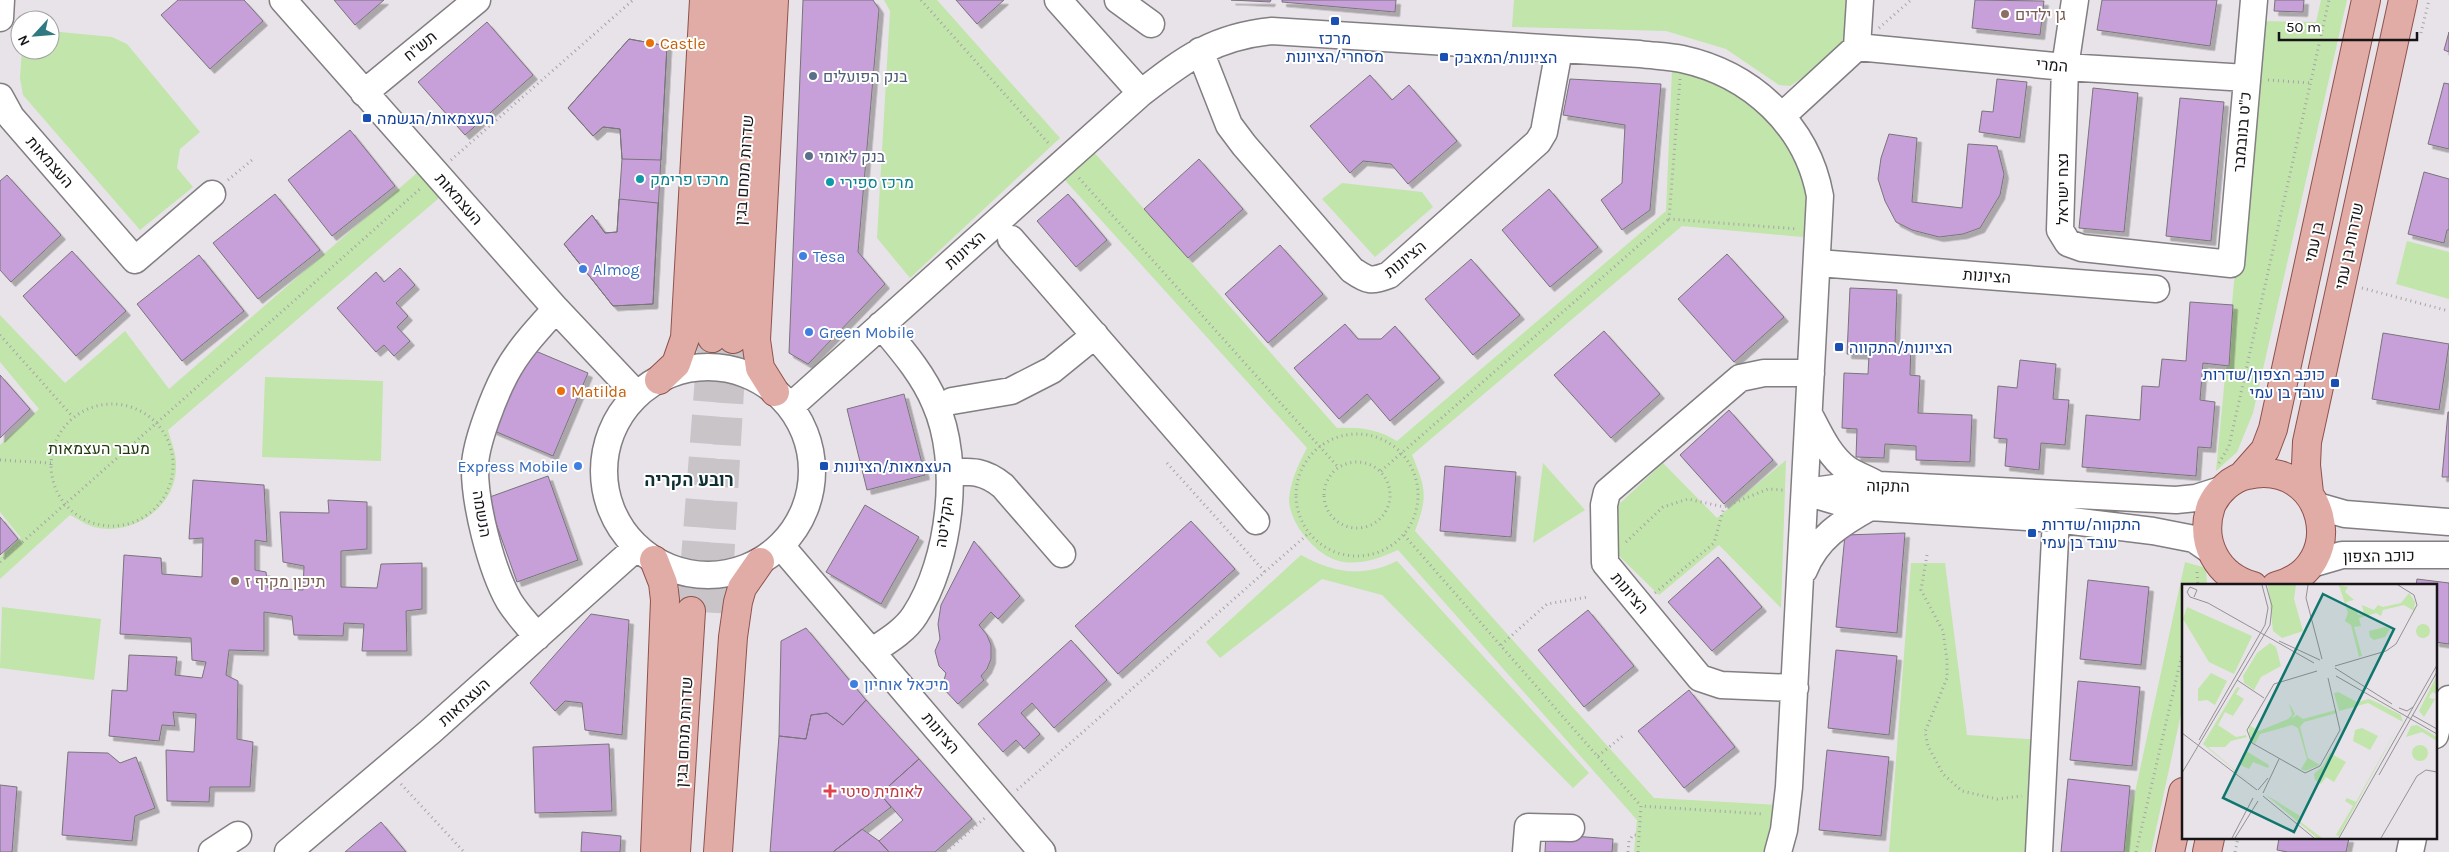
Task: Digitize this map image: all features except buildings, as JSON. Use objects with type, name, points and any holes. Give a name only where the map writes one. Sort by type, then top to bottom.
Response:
[{"type":"main road","points":[[659,380],[676,364],[685,338],[704,0]]},
{"type":"main road","name":"שדרות מנחם בגין","points":[[729,0],[723,339],[755,0]]},
{"type":"main road","points":[[774,0],[756,340],[760,368],[782,400]]},
{"type":"main road","name":"בן עמי","points":[[2216,566],[2207,534],[2212,504],[2226,478],[2265,450],[2273,429],[2366,0]]},
{"type":"main road","name":"שדרות בן עמי","points":[[2311,564],[2318,550],[2322,535],[2321,520],[2313,499],[2306,471],[2307,442],[2403,0]]},
{"type":"main road","points":[[2226,478],[2260,472],[2278,473],[2295,481],[2313,499]]},
{"type":"main road","points":[[646,554],[663,583],[665,600],[655,852]]},
{"type":"main road","points":[[718,852],[735,620],[742,588],[770,554]]},
{"type":"main road","points":[[2281,584],[2295,578],[2311,564]]},
{"type":"main road","points":[[2216,566],[2246,584]]},
{"type":"main road","name":"שדרות מנחם בגין","points":[[676,852],[704,612],[702,852]]},
{"type":"main road","points":[[2170,852],[2182,797]]},
{"type":"street","points":[[0,18],[1,0]]},
{"type":"street","name":"העצמאות","points":[[283,0],[556,309],[637,395]]},
{"type":"street","name":"תש\"ח","points":[[364,93],[477,0]]},
{"type":"street","points":[[1058,0],[1141,93]]},
{"type":"street","points":[[1118,0],[1151,24]]},
{"type":"street","points":[[1782,116],[1857,47],[1860,0]]},
{"type":"street","name":"נצח ישראל","points":[[2075,0],[2066,67],[2060,230],[2068,243],[2082,248],[2231,264]]},
{"type":"street","name":"כ\"ט בנובמבר","points":[[2231,264],[2254,0]]},
{"type":"street","name":"הציונות","points":[[782,400],[882,325],[1141,93],[1181,62],[1200,51],[1235,37],[1272,32],[1682,59],[1731,76],[1753,89],[1782,116],[1804,146],[1816,176],[1820,196],[1820,231],[1795,688],[1786,816],[1778,852]]},
{"type":"street","name":"המרי","points":[[1857,47],[2066,67],[2247,78]]},
{"type":"street","name":"הציונות","points":[[1200,51],[1229,125],[1352,270],[1363,278],[1374,281],[1389,275],[1538,142],[1544,132],[1559,50]]},
{"type":"street","name":"העצמאות","points":[[4,113],[135,260],[212,194]]},
{"type":"street","points":[[1011,239],[1256,520]]},
{"type":"street","name":"הציונות","points":[[1818,263],[2156,289]]},
{"type":"street","name":"הנשמה","points":[[537,637],[509,601],[491,558],[478,502],[475,465],[490,410],[505,375],[524,345],[556,309]]},
{"type":"street","name":"הקליטה","points":[[871,652],[914,616],[930,585],[940,554],[948,510],[950,472],[946,438],[936,404],[913,365],[882,325]]},
{"type":"street","points":[[952,401],[1011,391],[1052,370],[1095,335]]},
{"type":"street","points":[[698,368],[719,368],[746,375],[782,400],[800,424],[808,443],[811,463],[811,484],[807,503],[799,522],[770,554],[725,574],[689,574],[646,554],[617,520],[606,488],[604,471],[610,438],[626,408],[637,395],[659,380],[678,372],[698,368]]},
{"type":"street","name":"הציונות","points":[[1795,688],[1721,685],[1700,678],[1605,563],[1604,505],[1608,492],[1740,378],[1764,373],[1811,373]]},
{"type":"street","points":[[1801,579],[1818,544],[1875,496],[1836,459],[1822,439],[1809,414]]},
{"type":"street","points":[[950,472],[984,472],[992,477],[1003,486],[1062,554]]},
{"type":"street","name":"התקוה","points":[[1806,492],[1843,504],[1875,496],[2176,500],[2196,498],[2226,478]]},
{"type":"street","name":"התקוה","points":[[1875,496],[2153,531],[2194,539],[2216,566]]},
{"type":"street","points":[[2313,499],[2345,514],[2449,522]]},
{"type":"street","points":[[2039,852],[2056,519]]},
{"type":"street","name":"העצמאות","points":[[288,852],[387,769],[537,637],[646,554]]},
{"type":"street","name":"הציונות","points":[[770,554],[871,652],[1042,852]]},
{"type":"street","name":"כוכב הצפון","points":[[2311,564],[2342,556],[2449,554]]},
{"type":"street","points":[[2436,731],[2440,715],[2449,699]]},
{"type":"street","points":[[1526,852],[1528,826],[1571,828]]},
{"type":"street","points":[[212,852],[238,835]]},
{"type":"path","points":[[0,562],[632,0]]},
{"type":"path","points":[[920,0],[1338,467]]},
{"type":"path","points":[[1857,47],[1911,0]]},
{"type":"path","points":[[2226,478],[2229,446],[2329,0]]},
{"type":"path","points":[[1381,471],[1400,452],[1669,219],[1682,59]]},
{"type":"path","points":[[2247,78],[2311,83]]},
{"type":"path","points":[[212,194],[252,160]]},
{"type":"path","points":[[1669,219],[1820,231]]},
{"type":"path","points":[[2359,287],[2449,311]]},
{"type":"path","points":[[0,335],[74,417]]},
{"type":"path","points":[[107,404],[125,405],[142,412],[156,423],[167,439],[172,458],[171,478],[165,496],[152,511],[136,521],[117,526],[98,524],[80,517],[65,504],[52,478],[51,463],[54,446],[62,430],[74,417],[89,408],[107,404]]},
{"type":"path","points":[[1352,434],[1370,435],[1386,441],[1400,452],[1413,471],[1418,493],[1412,523],[1404,535],[1392,546],[1379,553],[1349,556],[1334,552],[1320,544],[1309,533],[1300,516],[1296,498],[1298,478],[1306,461],[1320,447],[1335,438],[1352,434]]},
{"type":"path","points":[[0,460],[51,463]]},
{"type":"path","points":[[1360,462],[1371,465],[1381,471],[1390,489],[1388,509],[1374,524],[1354,529],[1336,521],[1324,504],[1326,484],[1338,467],[1348,463],[1360,462]]},
{"type":"path","points":[[1168,464],[1265,572]]},
{"type":"path","points":[[1605,563],[1663,507],[1688,499],[1724,507],[1768,489]]},
{"type":"path","points":[[1640,606],[1714,543],[1724,507]]},
{"type":"path","points":[[946,852],[1309,533]]},
{"type":"path","points":[[1404,535],[1641,806],[1638,852]]},
{"type":"path","points":[[1927,555],[1921,590],[1943,631],[1947,660],[1947,678],[1925,732],[1930,752],[1943,774],[1962,791],[1997,799],[2042,793]]},
{"type":"path","points":[[1501,644],[1546,604],[1588,597]]},
{"type":"path","points":[[2136,852],[2182,654]]},
{"type":"path","points":[[1598,756],[1624,735]]},
{"type":"path","points":[[387,769],[464,852]]},
{"type":"path","points":[[1641,806],[1786,816]]},
{"type":"path","points":[[1628,852],[1629,841],[1633,835],[1639,835]]},
{"type":"green space","points":[[884,0],[937,0],[1060,138],[910,278],[877,238],[890,11]]},
{"type":"green space","points":[[1514,0],[1848,0],[1845,43],[1824,63],[1790,86],[1779,85],[1726,49],[1666,31],[1512,27]]},
{"type":"green space","points":[[2321,0],[2347,0],[2253,413],[2237,452],[2216,471],[2259,21],[2316,22]]},
{"type":"green space","points":[[60,32],[112,37],[127,44],[200,132],[180,149],[177,168],[193,187],[140,230],[23,95],[20,78],[21,60],[60,60]]},
{"type":"green space","points":[[1672,70],[1708,73],[1752,103],[1784,137],[1805,184],[1808,211],[1803,237],[1682,226],[1412,455],[1424,493],[1422,509],[1415,531],[1654,798],[1779,805],[1771,852],[1634,852],[1637,820],[1398,550],[1370,560],[1346,562],[1335,560],[1313,546],[1293,518],[1289,499],[1295,473],[1307,448],[1063,178],[1093,151],[1337,428],[1368,430],[1397,441],[1666,211]]},
{"type":"green space","name":"מעבר העצמאות","points":[[418,172],[439,198],[168,430],[176,460],[175,479],[170,493],[161,505],[138,523],[109,529],[94,527],[70,515],[0,579],[0,557],[21,538],[0,512],[0,445],[39,409],[0,362],[0,315],[65,383],[125,331],[169,389]]},
{"type":"green space","points":[[1342,183],[1422,192],[1433,207],[1375,257],[1322,199]]},
{"type":"green space","points":[[2407,241],[2449,252],[2449,299],[2396,284]]},
{"type":"green space","points":[[265,377],[383,381],[381,461],[262,457]]},
{"type":"green space","points":[[1786,460],[1781,608],[1719,545],[1659,595],[1614,551],[1616,507],[1663,463],[1717,518]]},
{"type":"green space","points":[[1543,463],[1585,510],[1533,543]]},
{"type":"green space","points":[[1301,555],[1325,566],[1348,571],[1372,570],[1397,561],[1589,773],[1573,788],[1382,595],[1322,579],[1220,658],[1206,642]]},
{"type":"green space","points":[[2185,562],[2206,568],[2207,584],[2182,584],[2182,710],[2151,852],[2122,852]]},
{"type":"green space","points":[[1911,563],[1945,563],[1967,735],[2055,741],[2045,852],[1889,852]]},
{"type":"green space","points":[[2,607],[101,619],[94,680],[0,668]]},
{"type":"tunnel","points":[[691,611],[712,338]]},
{"type":"tunnel","points":[[717,613],[733,339]]},
{"type":"place","name":"גן ילדים","points":[[2005,14]]},
{"type":"place","name":"מרכז מסחרי/הציונות","points":[[1335,21]]},
{"type":"place","name":"Castle","points":[[650,43]]},
{"type":"place","name":"הציונות/המאבק","points":[[1444,57]]},
{"type":"place","name":"בנק הפועלים","points":[[813,76]]},
{"type":"place","name":"העצמאות/הגשמה","points":[[367,118]]},
{"type":"place","name":"בנק לאומי","points":[[809,156]]},
{"type":"place","name":"מרכז פרימק","points":[[640,179]]},
{"type":"place","name":"מרכז ספירי","points":[[830,182]]},
{"type":"place","name":"Tesa","points":[[803,256]]},
{"type":"place","name":"Almog","points":[[583,269]]},
{"type":"place","name":"Green Mobile","points":[[809,332]]},
{"type":"place","name":"הציונות/התקווה","points":[[1839,347]]},
{"type":"place","name":"כוכב הצפון/שדרות עובד בן עמי","points":[[2335,383]]},
{"type":"place","name":"Matilda","points":[[561,391]]},
{"type":"place","name":"Express Mobile","points":[[578,466]]},
{"type":"place","name":"העצמאות/הציונות","points":[[824,466]]},
{"type":"place","name":"התקווה/שדרות עובד בן עמי","points":[[2032,533]]},
{"type":"place","name":"תיכון מקיף ז","points":[[235,581]]},
{"type":"place","name":"מיכאל אוחיון","points":[[854,684]]},
{"type":"place","name":"לאומית סיטי","points":[[830,791]]},
{"type":"district","name":"רובע הקריה","points":[[689,480]]}]
